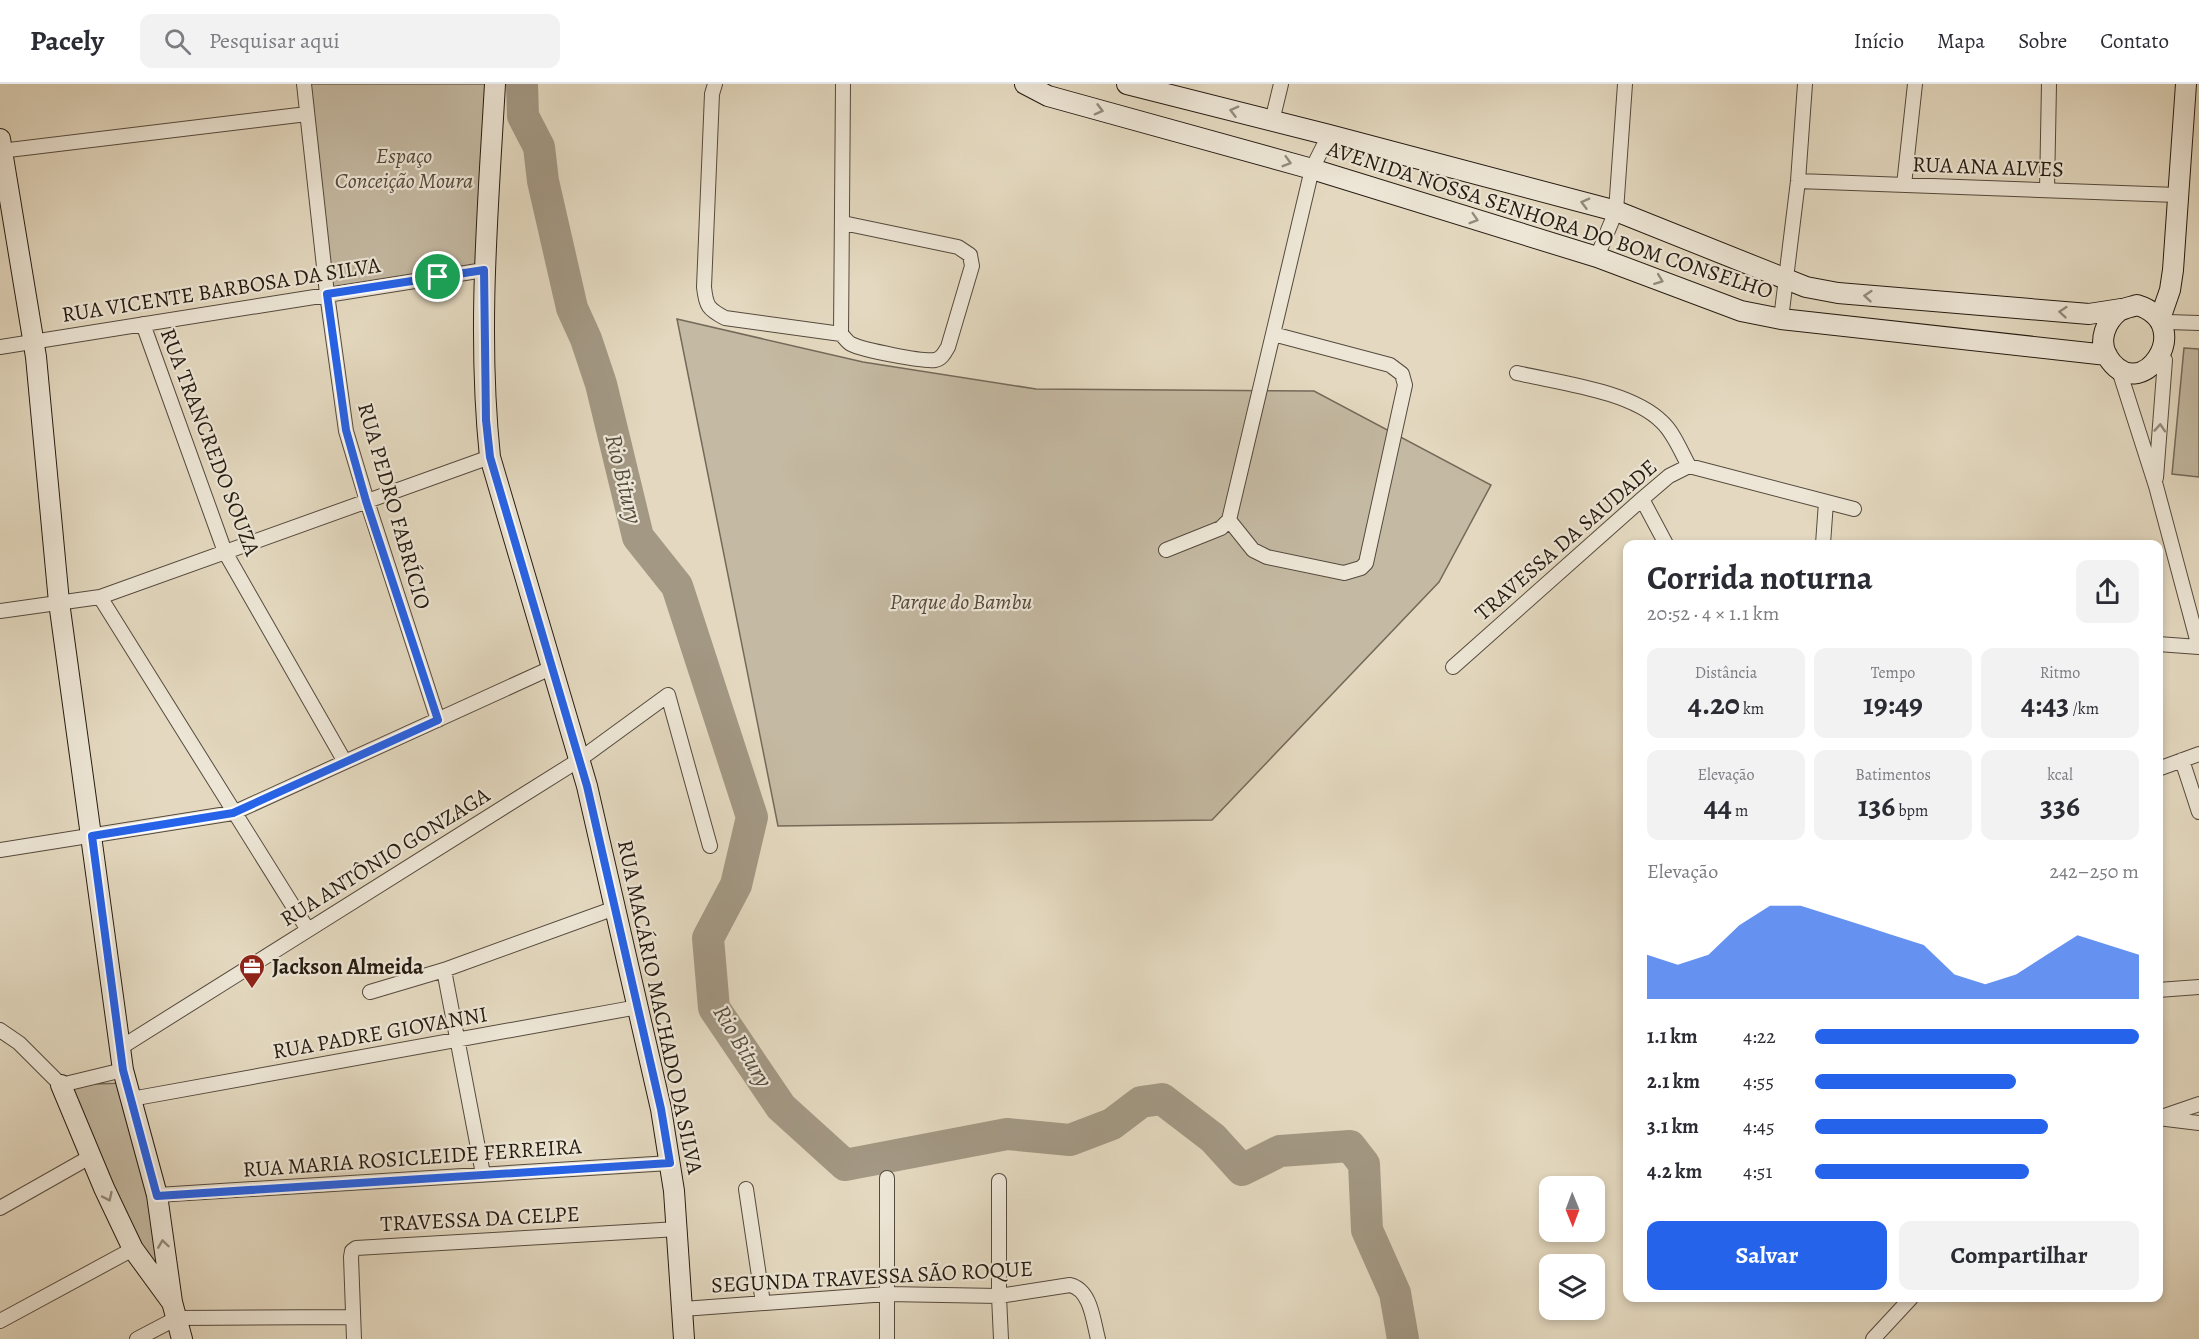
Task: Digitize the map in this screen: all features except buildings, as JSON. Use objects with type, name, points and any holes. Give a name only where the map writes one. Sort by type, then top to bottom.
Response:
[{"type":"street","name":"RUA PEDRO FABRÍCIO","points":[[304,84],[327,294],[346,430],[366,501],[438,720]]},
{"type":"street","name":"RUA MACÁRIO MACHADO DA SILVA","points":[[495,84],[484,270],[486,420],[490,457],[587,786],[661,1109],[678,1229],[684,1339]]},
{"type":"street","points":[[715,84],[712,94],[704,276],[707,305],[725,318],[841,334]]},
{"type":"street","points":[[843,84],[841,334],[847,342],[861,348],[921,360],[941,358],[948,347],[972,266],[970,255],[958,247],[843,223]]},
{"type":"street","name":"AVENIDA NOSSA SENHORA DO BOM CONSELHO","points":[[1025,84],[1048,96],[1312,169],[1598,257],[1741,311],[1781,319],[2112,361]]},
{"type":"street","name":"AVENIDA NOSSA SENHORA DO BOM CONSELHO","points":[[1127,84],[1616,211],[1806,287],[1838,293],[2089,314],[2121,309]]},
{"type":"street","points":[[1272,121],[1281,84]]},
{"type":"street","points":[[1598,257],[1616,211],[1625,84]]},
{"type":"street","points":[[1781,319],[1798,181],[1805,84]]},
{"type":"street","points":[[1904,184],[1915,84]]},
{"type":"street","points":[[2047,190],[2049,84]]},
{"type":"street","points":[[2165,319],[2173,270],[2186,84]]},
{"type":"street","points":[[182,1339],[174,1310],[157,1196],[123,1070],[59,602],[34,341],[7,229],[1,147],[307,114]]},
{"type":"street","points":[[1166,550],[1221,528],[1229,520],[1312,169],[1329,135]]},
{"type":"street","name":"RUA ANA ALVES","points":[[1798,181],[2177,195]]},
{"type":"street","name":"RUA VICENTE BARBOSA DA SILVA","points":[[0,347],[484,270]]},
{"type":"street","points":[[2156,486],[2165,360],[2171,347],[2171,333],[2165,319],[2153,309],[2137,305],[2121,309],[2108,321],[2103,338],[2156,486],[2199,647],[2163,644]]},
{"type":"street","points":[[2165,319],[2199,323]]},
{"type":"street","name":"RUA TRANCREDO SOUZA","points":[[143,324],[225,552],[345,762]]},
{"type":"street","points":[[1229,520],[1253,550],[1267,557],[1344,573],[1361,568],[1366,563],[1405,385],[1402,374],[1390,365],[1273,334]]},
{"type":"street","points":[[2112,361],[2134,373],[2151,371],[2165,360]]},
{"type":"street","points":[[1517,373],[1610,394],[1649,411],[1664,423],[1689,466]]},
{"type":"street","points":[[0,611],[100,597],[490,457]]},
{"type":"street","name":"TRAVESSA DA SAUDADE","points":[[1452,667],[1669,476],[1689,466],[1854,510]]},
{"type":"street","points":[[1642,499],[1664,540]]},
{"type":"street","points":[[1823,540],[1826,501]]},
{"type":"street","points":[[100,597],[308,930]]},
{"type":"street","points":[[0,850],[233,813],[551,668]]},
{"type":"street","name":"RUA ANTÔNIO GONZAGA","points":[[120,1048],[579,760],[668,695],[710,846]]},
{"type":"street","points":[[2163,766],[2199,754]]},
{"type":"street","points":[[2182,760],[2199,812]]},
{"type":"street","points":[[370,992],[444,970],[615,908]]},
{"type":"street","points":[[444,970],[483,1174]]},
{"type":"street","points":[[2163,990],[2199,987]]},
{"type":"street","name":"RUA PADRE GIOVANNI","points":[[131,1099],[638,1008]]},
{"type":"street","points":[[0,1030],[19,1042],[61,1085],[90,1156],[133,1249],[174,1310]]},
{"type":"street","points":[[61,1085],[123,1070]]},
{"type":"street","points":[[2163,1117],[2199,1104]]},
{"type":"street","points":[[2163,1118],[2199,1124]]},
{"type":"street","points":[[0,1208],[90,1156]]},
{"type":"street","name":"RUA MARIA ROSICLEIDE FERREIRA","points":[[157,1196],[670,1163]]},
{"type":"street","points":[[887,1178],[887,1339]]},
{"type":"street","points":[[999,1181],[1001,1339]]},
{"type":"street","points":[[746,1189],[763,1303]]},
{"type":"street","name":"TRAVESSA DA CELPE","points":[[353,1317],[351,1257],[352,1251],[356,1248],[678,1229]]},
{"type":"street","points":[[0,1321],[133,1249]]},
{"type":"street","name":"SEGUNDA TRAVESSA SÃO ROQUE","points":[[683,1309],[887,1294],[999,1296],[1063,1286],[1076,1287],[1086,1295],[1098,1339]]},
{"type":"street","points":[[1873,1339],[1907,1302]]},
{"type":"street","points":[[137,1339],[174,1310],[353,1317],[354,1339]]},
{"type":"green space","name":"Espaço Conceição Moura","points":[[310,84],[494,84],[480,266],[331,288]]},
{"type":"green space","name":"Parque do Bambu","points":[[677,319],[863,362],[1036,389],[1314,391],[1491,485],[1439,582],[1212,820],[778,826]]},
{"type":"green space","points":[[2184,348],[2199,349],[2199,477],[2172,474]]},
{"type":"green space","points":[[126,1083],[166,1262],[145,1267],[61,1085]]},
{"type":"waterway","name":"Rio Bitury","points":[[522,84],[523,116],[539,147],[543,181],[572,308],[586,339],[601,384],[638,537],[677,586],[752,817],[736,885],[708,938],[714,1008],[781,1107],[845,1165],[1007,1134],[1070,1140],[1112,1124],[1141,1102],[1162,1099],[1213,1138],[1242,1170],[1280,1151],[1350,1146],[1364,1164],[1367,1230],[1395,1293],[1403,1339]]},
{"type":"place","name":"Jackson Almeida","points":[[252,990]]},
{"type":"route","points":[[484,270],[486,420],[490,457],[587,786],[661,1109],[670,1163],[157,1196],[123,1070],[92,836],[233,813],[438,720],[366,501],[346,430],[327,294],[438,277],[484,270]]}]
